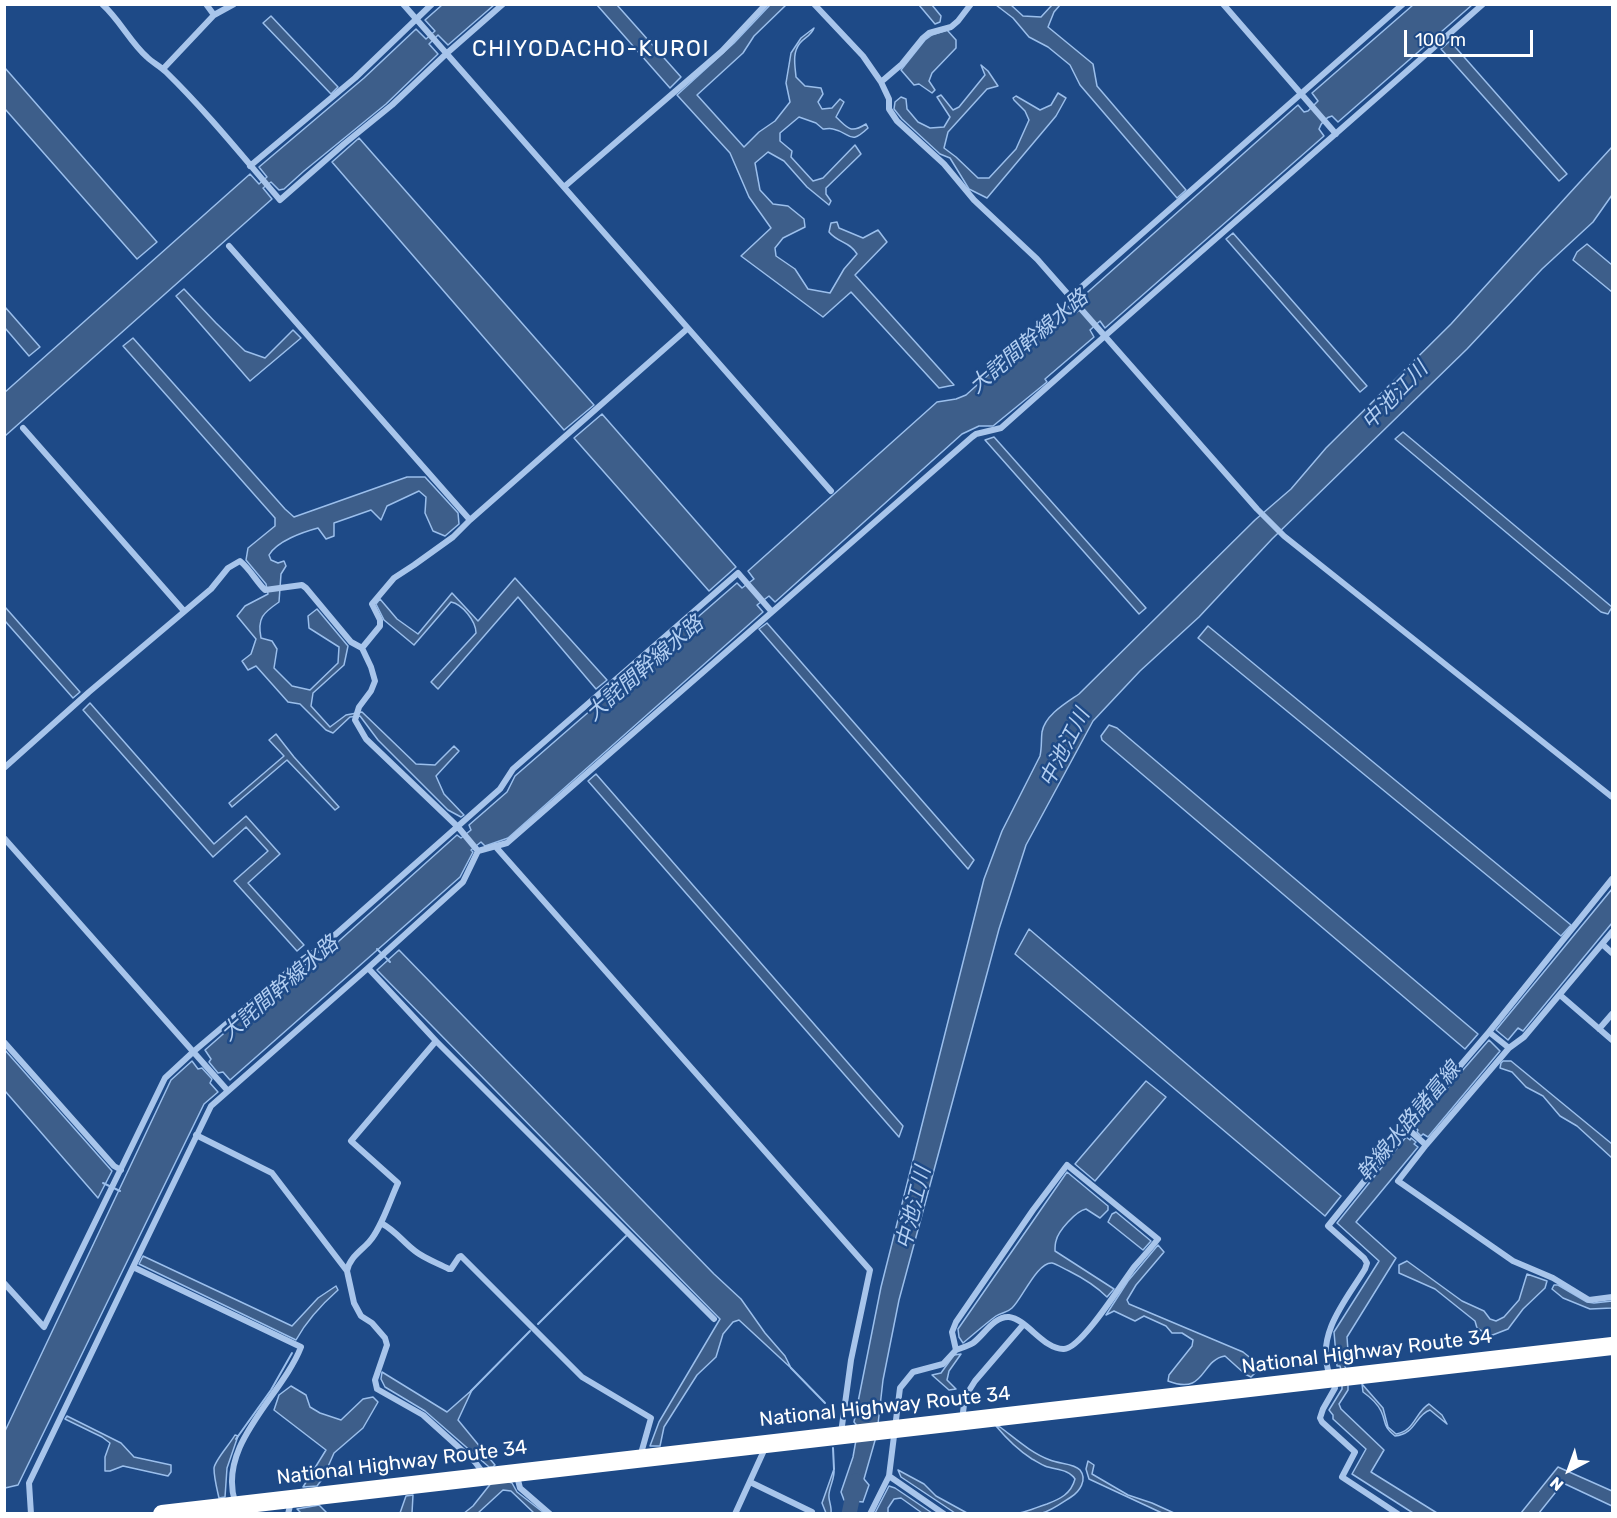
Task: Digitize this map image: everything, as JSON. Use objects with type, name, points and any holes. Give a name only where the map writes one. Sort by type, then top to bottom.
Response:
[{"type":"highway","name":"National Highway Route 34","points":[[162,1514],[236,1505],[290,1506],[486,1476],[1612,1346]]},
{"type":"street","points":[[102,4],[148,58],[163,69],[198,104],[280,200],[392,105],[503,4]]},
{"type":"street","points":[[206,4],[214,15]]},
{"type":"street","points":[[163,69],[214,15],[234,4]]},
{"type":"street","points":[[403,4],[831,491]]},
{"type":"street","points":[[250,166],[355,78],[432,4]]},
{"type":"street","points":[[564,187],[722,51],[766,4]]},
{"type":"street","points":[[814,4],[863,56],[881,82],[889,99],[889,109],[897,121],[944,164],[974,200],[1036,259],[1257,509],[1284,536],[1612,797]]},
{"type":"street","points":[[881,82],[902,64],[922,38],[929,33],[951,27],[971,4]]},
{"type":"street","points":[[1223,4],[1336,134]]},
{"type":"street","points":[[1070,297],[1403,4]]},
{"type":"street","points":[[478,850],[507,843],[972,437],[1000,428],[1483,4]]},
{"type":"street","points":[[228,246],[470,520]]},
{"type":"street","points":[[362,648],[380,626],[380,620],[372,604],[394,578],[453,537],[687,329]]},
{"type":"street","points":[[23,428],[184,612]]},
{"type":"street","points":[[4,768],[89,692],[211,589],[228,568],[240,561],[265,590],[302,585],[351,642],[362,648],[375,681],[371,691],[359,706],[355,720],[366,739],[458,827],[478,850]]},
{"type":"street","points":[[4,1283],[44,1327],[165,1078],[303,958],[319,949],[458,827],[500,789],[513,769],[738,573],[772,612]]},
{"type":"street","points":[[4,838],[228,1091]]},
{"type":"street","points":[[495,846],[870,1270],[851,1360],[844,1435]]},
{"type":"street","points":[[31,1514],[29,1483],[210,1106],[463,882],[478,850]]},
{"type":"street","points":[[1398,1514],[1342,1477],[1356,1452],[1320,1418],[1335,1388],[1328,1371],[1326,1353],[1330,1326],[1367,1263],[1328,1226],[1476,1047],[1492,1034],[1612,879]]},
{"type":"street","points":[[1612,932],[1524,1037],[1509,1048],[1424,1143],[1398,1181],[1513,1261],[1553,1278],[1589,1300],[1612,1298]]},
{"type":"street","points":[[1602,945],[1612,953]]},
{"type":"street","points":[[368,968],[436,1041],[714,1319]]},
{"type":"street","points":[[1560,995],[1612,1040]]},
{"type":"street","points":[[1599,1029],[1612,1014]]},
{"type":"street","points":[[1492,1034],[1509,1048]]},
{"type":"street","points":[[436,1041],[351,1141],[398,1182],[374,1236],[352,1259],[347,1271],[354,1303],[361,1316],[372,1323],[385,1338],[387,1345],[375,1380],[377,1389],[423,1415],[475,1462],[486,1476]]},
{"type":"street","points":[[4,1042],[114,1166],[121,1170]]},
{"type":"street","points":[[1407,1128],[1424,1143]]},
{"type":"street","points":[[196,1135],[272,1173],[347,1271]]},
{"type":"street","points":[[870,1514],[889,1476],[890,1429],[900,1388],[913,1372],[942,1364],[956,1350],[974,1342],[992,1325],[1006,1317],[1014,1318],[1052,1345],[1062,1349],[1070,1348],[1104,1310],[1135,1266],[1158,1239],[1067,1165],[956,1322],[952,1332],[956,1350]]},
{"type":"street","points":[[381,1223],[399,1235],[420,1255],[449,1269],[461,1256],[582,1377],[651,1418],[640,1458]]},
{"type":"street","points":[[134,1267],[301,1347],[296,1361],[247,1433],[236,1454],[232,1473],[232,1495],[236,1505]]},
{"type":"street","points":[[962,1421],[965,1397],[975,1381],[1023,1325]]},
{"type":"street","points":[[735,1514],[767,1443]]},
{"type":"street","points":[[516,1473],[520,1488],[550,1514]]},
{"type":"street","points":[[889,1476],[944,1514]]},
{"type":"street","points":[[750,1482],[812,1512]]},
{"type":"water","points":[[442,5],[494,5],[448,45],[438,35],[429,44],[438,54],[386,104],[284,189],[279,190],[271,182],[263,188],[272,199],[5,436],[4,393],[250,174],[259,184],[267,177],[259,167],[364,78],[416,29],[426,39],[435,31],[425,20]]},
{"type":"water","points":[[597,5],[617,5],[681,77],[670,88]]},
{"type":"water","points":[[770,5],[786,5],[754,36],[743,53],[697,95],[744,147],[759,132],[775,121],[790,102],[786,83],[791,53],[801,38],[814,28],[796,51],[796,77],[805,86],[821,88],[823,94],[818,102],[822,109],[832,108],[840,99],[844,102],[836,117],[847,127],[856,129],[866,124],[868,128],[857,136],[850,137],[833,129],[823,129],[816,123],[799,117],[780,133],[780,141],[792,151],[791,157],[813,181],[823,178],[855,145],[861,154],[826,188],[826,194],[831,201],[829,205],[807,187],[784,161],[768,152],[755,163],[760,190],[773,204],[788,206],[804,219],[805,227],[783,238],[775,248],[776,256],[795,269],[808,289],[830,293],[844,269],[857,254],[829,232],[831,223],[837,222],[839,228],[863,238],[878,230],[887,242],[855,275],[954,385],[939,388],[851,292],[823,317],[741,256],[771,228],[749,197],[730,153],[677,95],[734,43]]},
{"type":"water","points":[[919,5],[932,5],[941,16],[940,22],[935,24]]},
{"type":"water","points":[[996,5],[1011,5],[1023,16],[1041,17],[1052,5],[1060,5],[1054,12],[1048,27],[1093,64],[1097,86],[1186,190],[1177,198],[1080,85],[1070,65],[1048,47],[1029,37],[1013,18]]},
{"type":"water","name":"大詫間幹線水路","points":[[1413,5],[1472,5],[1338,122],[1332,116],[1326,119],[1319,129],[1324,136],[1105,328],[1100,321],[1090,330],[1094,337],[1045,379],[1047,382],[993,426],[979,426],[962,434],[775,602],[769,596],[757,605],[763,612],[508,838],[485,846],[481,842],[471,850],[473,852],[460,877],[230,1080],[223,1072],[218,1073],[209,1062],[211,1059],[205,1050],[299,967],[320,958],[457,835],[461,838],[471,830],[469,825],[507,792],[515,776],[737,583],[742,588],[754,579],[748,571],[937,402],[966,395],[1017,349],[1023,350],[1046,331],[1047,322],[1068,306],[1075,314],[1085,305],[1080,299],[1298,105],[1304,112],[1308,111],[1318,101],[1312,93]]},
{"type":"water","points":[[271,16],[338,87],[331,94],[263,23]]},
{"type":"water","points":[[947,30],[956,40],[956,48],[932,73],[929,81],[935,90],[932,93],[919,84],[914,85],[901,70],[925,40]]},
{"type":"water","points":[[1450,41],[1567,174],[1559,181],[1441,49]]},
{"type":"water","points":[[981,65],[998,86],[987,89],[948,132],[944,148],[978,178],[989,178],[1016,149],[1029,120],[1025,111],[1013,98],[1016,96],[1040,110],[1051,105],[1058,93],[1066,98],[1056,116],[987,198],[969,189],[950,158],[940,154],[894,109],[895,102],[901,97],[906,99],[907,109],[918,122],[930,128],[944,127],[950,117],[937,97],[941,95],[953,110],[959,107],[985,75]]},
{"type":"water","points":[[5,68],[157,242],[137,259],[5,109]]},
{"type":"water","points":[[359,138],[594,405],[564,430],[332,162]]},
{"type":"water","points":[[1612,147],[1612,195],[1593,222],[1542,269],[1467,349],[1272,539],[1199,617],[1140,671],[1093,721],[1026,845],[999,929],[899,1300],[883,1380],[878,1424],[859,1428],[854,1422],[881,1287],[984,879],[1002,831],[1040,756],[1042,732],[1047,720],[1079,694],[1255,520],[1291,489],[1326,448],[1451,324]]},
{"type":"water","points":[[1233,233],[1367,386],[1360,392],[1226,239]]},
{"type":"water","points":[[1587,244],[1612,265],[1612,292],[1573,260],[1577,252]]},
{"type":"water","points":[[184,289],[245,351],[265,358],[293,330],[301,338],[250,381],[176,296]]},
{"type":"water","points":[[5,307],[40,347],[29,356],[5,328]]},
{"type":"water","points":[[133,338],[294,517],[407,477],[425,477],[458,513],[459,524],[445,536],[433,531],[425,513],[426,497],[419,491],[387,506],[381,520],[371,510],[334,523],[334,536],[326,539],[318,528],[284,541],[269,555],[271,560],[278,563],[284,561],[286,566],[281,574],[279,602],[262,617],[260,631],[261,638],[272,641],[277,649],[274,668],[292,686],[310,690],[338,663],[339,647],[309,628],[308,616],[317,609],[348,646],[344,665],[313,693],[311,706],[330,727],[346,715],[362,712],[416,764],[435,765],[454,746],[459,751],[436,776],[444,794],[464,815],[461,817],[448,810],[378,740],[360,716],[350,717],[333,733],[326,730],[300,704],[288,702],[256,666],[248,670],[242,661],[251,654],[256,639],[237,616],[245,606],[268,594],[266,584],[246,560],[248,548],[275,526],[275,518],[123,346]]},
{"type":"water","points":[[602,414],[736,567],[709,591],[574,438]]},
{"type":"water","points":[[1403,432],[1612,607],[1608,614],[1601,612],[1395,439]]},
{"type":"water","points":[[994,437],[1146,608],[1139,614],[985,440]]},
{"type":"water","points":[[515,578],[607,680],[596,689],[518,597],[438,689],[431,682],[476,633],[474,623],[468,614],[460,606],[451,602],[414,645],[384,620],[376,604],[380,599],[397,619],[418,634],[452,593],[478,621]]},
{"type":"water","points":[[5,607],[80,692],[73,698],[5,621]]},
{"type":"water","points":[[767,623],[974,860],[968,869],[759,629]]},
{"type":"water","points":[[1208,626],[1571,925],[1561,936],[1198,638]]},
{"type":"water","points":[[90,703],[214,844],[246,816],[280,854],[248,883],[304,945],[297,951],[234,881],[268,851],[246,827],[213,857],[83,710]]},
{"type":"water","points":[[1109,725],[1117,728],[1478,1034],[1465,1049],[1102,740],[1101,736]]},
{"type":"water","points":[[276,734],[339,807],[335,810],[287,760],[232,807],[229,803],[284,756],[269,740]]},
{"type":"water","points":[[596,774],[903,1126],[899,1137],[588,781]]},
{"type":"water","points":[[1612,889],[1612,923],[1523,1031],[1518,1028],[1508,1040],[1496,1030]]},
{"type":"water","points":[[1029,929],[1341,1196],[1325,1216],[1015,954]]},
{"type":"water","points":[[399,950],[741,1299],[785,1356],[791,1368],[739,1320],[733,1322],[723,1334],[716,1357],[697,1375],[664,1427],[660,1446],[650,1446],[659,1422],[720,1319],[377,970]]},
{"type":"water","points":[[1489,1040],[1500,1051],[1428,1137],[1423,1134],[1421,1136],[1414,1126]]},
{"type":"water","points":[[4,1049],[112,1171],[98,1198],[5,1091]]},
{"type":"water","points":[[192,1061],[198,1069],[202,1068],[212,1079],[210,1083],[218,1092],[204,1104],[18,1485],[5,1488],[5,1431],[171,1080]]},
{"type":"water","points":[[1503,1061],[1511,1061],[1612,1144],[1612,1158],[1577,1126],[1560,1116],[1543,1096],[1526,1087],[1512,1072],[1500,1068]]},
{"type":"water","points":[[1146,1081],[1166,1097],[1095,1181],[1075,1164]]},
{"type":"water","points":[[1406,1137],[1416,1142],[1414,1144],[1418,1147],[1356,1222],[1396,1258],[1347,1337],[1349,1365],[1345,1366],[1346,1370],[1341,1370],[1340,1366],[1337,1366],[1334,1332],[1379,1261],[1337,1223]]},
{"type":"water","points":[[1067,1172],[1108,1206],[1108,1210],[1100,1218],[1086,1209],[1077,1213],[1057,1237],[1055,1251],[1114,1289],[1107,1297],[1074,1274],[1052,1263],[1046,1264],[1035,1274],[1012,1308],[996,1316],[963,1343],[958,1329]]},
{"type":"water","points":[[1116,1212],[1151,1241],[1143,1250],[1108,1222],[1112,1214]]},
{"type":"water","points":[[1158,1245],[1164,1252],[1136,1285],[1127,1300],[1129,1304],[1243,1352],[1253,1360],[1255,1373],[1251,1377],[1225,1356],[1211,1364],[1196,1381],[1180,1384],[1168,1381],[1169,1375],[1192,1346],[1193,1340],[1182,1333],[1172,1333],[1166,1326],[1144,1316],[1135,1321],[1114,1311],[1106,1315],[1128,1281]]},
{"type":"water","points":[[143,1256],[292,1326],[318,1298],[336,1286],[338,1290],[315,1313],[296,1340],[139,1264]]},
{"type":"water","points":[[1407,1261],[1462,1301],[1484,1311],[1490,1319],[1496,1321],[1504,1317],[1519,1300],[1527,1274],[1547,1281],[1545,1288],[1523,1309],[1508,1329],[1490,1336],[1477,1328],[1475,1321],[1435,1289],[1399,1273],[1399,1265]]},
{"type":"water","points":[[1554,1285],[1558,1285],[1587,1302],[1612,1301],[1612,1308],[1590,1309],[1563,1298],[1552,1289]]},
{"type":"water","points":[[961,1354],[949,1371],[947,1380],[956,1389],[949,1390],[932,1375],[941,1373],[954,1355]]},
{"type":"water","points":[[382,1372],[447,1412],[472,1390],[458,1420],[495,1465],[489,1467],[425,1411],[385,1387],[381,1379]]},
{"type":"water","points":[[1342,1383],[1348,1383],[1348,1390],[1339,1404],[1341,1409],[1384,1450],[1371,1472],[1437,1513],[1413,1513],[1352,1474],[1366,1449],[1333,1419],[1329,1410],[1342,1389]]},
{"type":"water","points":[[1362,1384],[1383,1408],[1388,1427],[1396,1434],[1407,1429],[1429,1404],[1442,1415],[1447,1424],[1430,1410],[1425,1412],[1407,1432],[1395,1436],[1386,1427],[1377,1405],[1363,1392]]},
{"type":"water","points":[[291,1386],[306,1395],[310,1407],[341,1420],[363,1399],[373,1397],[378,1402],[363,1428],[334,1453],[317,1486],[303,1487],[326,1450],[274,1410],[279,1395]]},
{"type":"water","points":[[67,1416],[121,1443],[134,1457],[171,1465],[171,1472],[168,1476],[123,1466],[105,1471],[105,1457],[110,1443],[65,1419]]},
{"type":"water","points":[[996,1426],[1036,1454],[1080,1470],[1083,1482],[1077,1492],[1046,1512],[1019,1513],[1061,1498],[1071,1489],[1075,1479],[1066,1472],[1045,1466],[1032,1459],[1012,1444]]},
{"type":"water","points":[[235,1435],[238,1436],[227,1468],[225,1497],[219,1498],[214,1468]]},
{"type":"water","points":[[876,1437],[864,1479],[869,1485],[863,1502],[844,1500],[841,1492],[853,1457],[856,1440]]},
{"type":"water","points":[[1088,1461],[1094,1465],[1092,1474],[1128,1495],[1174,1513],[1162,1513],[1089,1479],[1086,1469]]},
{"type":"water","points":[[1558,1467],[1612,1491],[1612,1506],[1563,1483],[1539,1513],[1521,1513]]},
{"type":"water","points":[[834,1469],[829,1496],[831,1513],[826,1513],[822,1503]]},
{"type":"water","points":[[898,1470],[924,1484],[936,1496],[967,1513],[955,1513],[901,1477]]},
{"type":"water","points":[[492,1482],[512,1483],[517,1492],[544,1513],[534,1513],[511,1491],[503,1490],[478,1513],[463,1514],[473,1506]]},
{"type":"water","points":[[889,1486],[932,1513],[922,1513],[901,1498],[894,1499],[888,1508],[888,1513],[875,1513]]},
{"type":"water","points":[[413,1495],[412,1513],[400,1513],[406,1496]]},
{"type":"water","points":[[319,1505],[327,1513],[301,1513],[297,1509]]},
{"type":"waterway","points":[[377,949],[390,962]]},
{"type":"waterway","points":[[103,1183],[120,1191]]},
{"type":"waterway","points":[[538,1324],[626,1236]]},
{"type":"waterway","points":[[471,1391],[530,1331]]},
{"type":"waterway","points":[[236,1439],[271,1390],[292,1353]]},
{"type":"waterway","points":[[791,1368],[825,1403]]},
{"type":"waterway","points":[[833,1448],[834,1469]]},
{"type":"waterway","name":"中池江川","points":[[849,1514],[856,1481]]},
{"type":"district","name":"CHIYODACHO-KUROI","points":[[591,50]]},
{"type":"water label","name":"幹線水路諸富線","points":[[1409,1122]]}]
